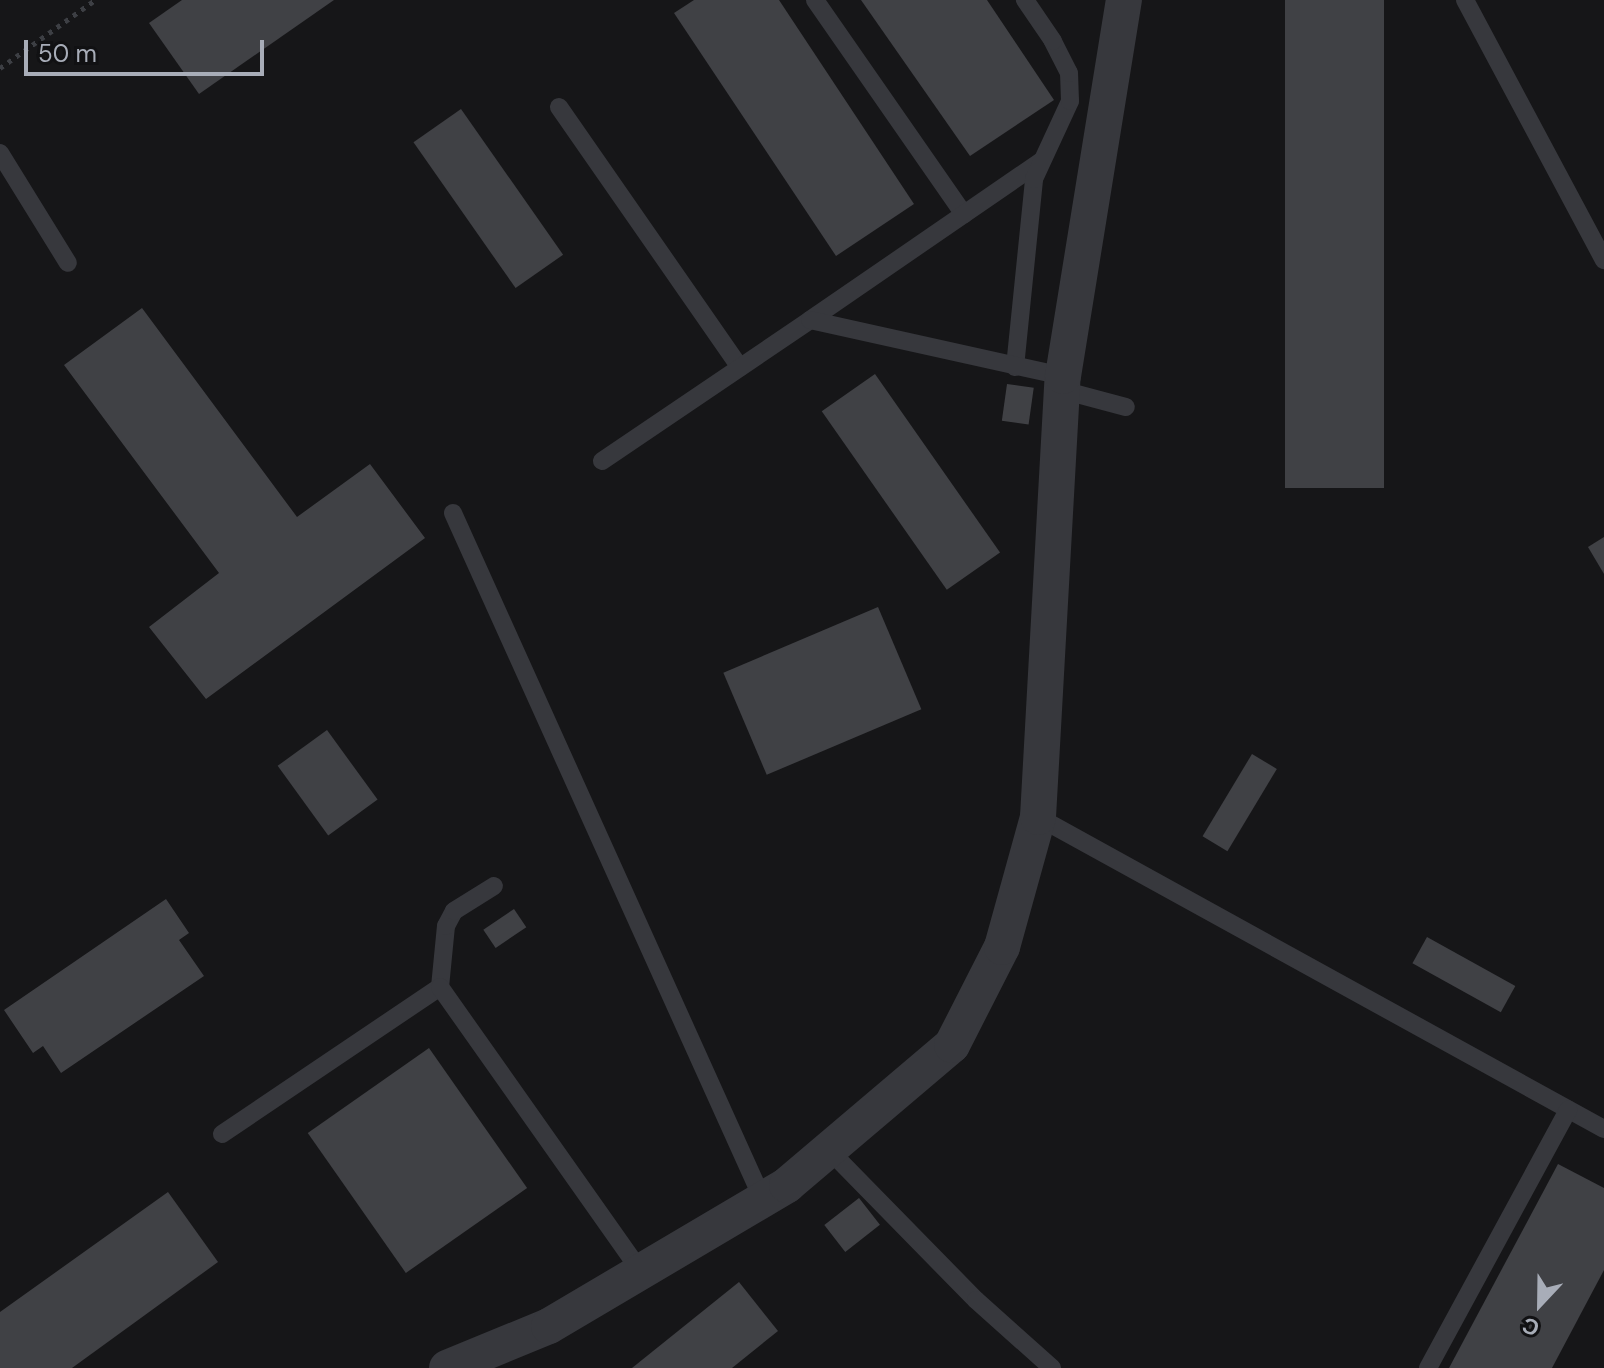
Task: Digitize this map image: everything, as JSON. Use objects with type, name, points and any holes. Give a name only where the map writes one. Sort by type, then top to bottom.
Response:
[{"type":"street","points":[[447,1368],[549,1326],[787,1185],[952,1045],[1002,947],[1038,817],[1063,383],[1124,0]]},
{"type":"lane","points":[[815,0],[964,214]]},
{"type":"lane","points":[[1015,367],[1034,179],[1070,101],[1069,73],[1053,41],[1025,0]]},
{"type":"lane","points":[[1465,0],[1604,260]]},
{"type":"lane","points":[[559,107],[740,367]]},
{"type":"lane","points":[[0,153],[68,263]]},
{"type":"lane","points":[[602,461],[1045,158]]},
{"type":"lane","points":[[810,320],[1015,367],[1126,407]]},
{"type":"lane","points":[[453,513],[763,1200]]},
{"type":"lane","points":[[1038,817],[1604,1129]]},
{"type":"lane","points":[[494,886],[454,911],[446,926],[440,987],[641,1272]]},
{"type":"lane","points":[[222,1134],[440,987]]},
{"type":"lane","points":[[1428,1368],[1568,1110]]},
{"type":"lane","points":[[829,1150],[976,1300],[1052,1368]]},
{"type":"path","points":[[0,68],[95,0]]},
{"type":"building","points":[[182,0],[334,0],[199,94],[149,23]]},
{"type":"building","points":[[694,0],[779,0],[914,204],[836,256],[674,13]]},
{"type":"building","points":[[861,0],[987,0],[1054,100],[970,156]]},
{"type":"building","points":[[1285,0],[1384,0],[1384,488],[1285,488]]},
{"type":"building","points":[[461,109],[563,255],[516,288],[413,142]]},
{"type":"building","points":[[142,308],[297,517],[370,464],[425,538],[206,699],[149,627],[219,573],[64,365]]},
{"type":"building","points":[[875,374],[1000,553],[947,590],[822,411]]},
{"type":"building","points":[[1007,384],[1034,388],[1029,424],[1002,421]]},
{"type":"building","points":[[1604,537],[1604,574],[1588,547]]},
{"type":"building","points":[[878,607],[921,709],[767,775],[723,673]]},
{"type":"building","points":[[327,730],[378,800],[328,835],[278,766]]},
{"type":"building","points":[[1252,754],[1277,769],[1227,851],[1203,836]]},
{"type":"building","points":[[166,899],[189,933],[179,940],[204,976],[61,1073],[43,1046],[33,1053],[4,1010]]},
{"type":"building","points":[[514,909],[526,927],[496,948],[483,930]]},
{"type":"building","points":[[1427,937],[1515,986],[1501,1012],[1412,963]]},
{"type":"building","points":[[429,1048],[527,1188],[406,1273],[308,1133]]},
{"type":"building","points":[[1558,1164],[1604,1188],[1604,1270],[1552,1368],[1449,1368]]},
{"type":"building","points":[[168,1192],[218,1262],[72,1368],[0,1368],[0,1312]]},
{"type":"building","points":[[859,1198],[880,1225],[845,1252],[824,1225]]},
{"type":"building","points":[[739,1282],[778,1331],[732,1368],[632,1368]]}]
